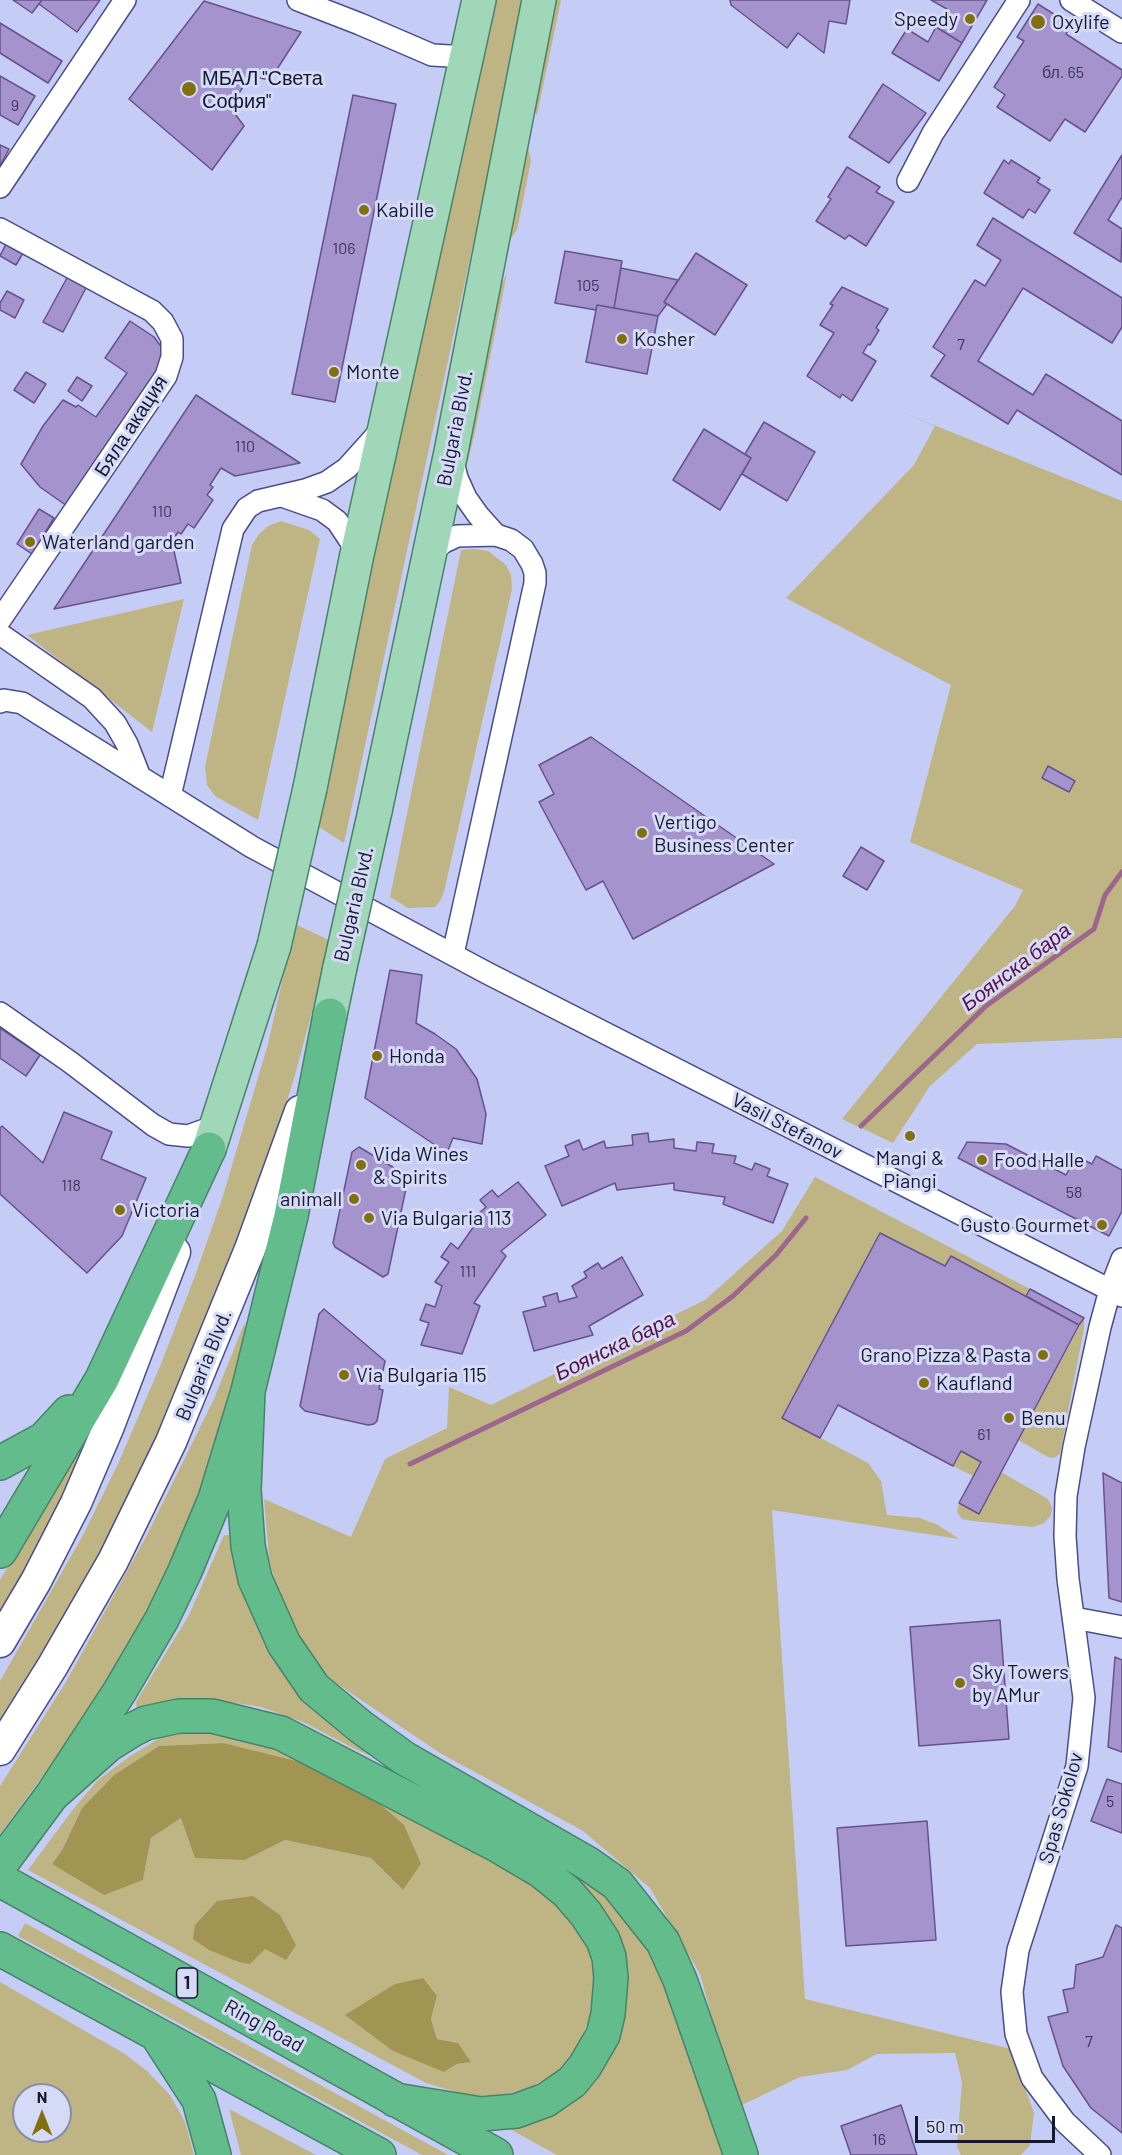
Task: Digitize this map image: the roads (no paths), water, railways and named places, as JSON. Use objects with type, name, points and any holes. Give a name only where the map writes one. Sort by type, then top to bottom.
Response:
[{"type":"highway","points":[[0,1865],[52,1795],[120,1691],[176,1590],[215,1499],[248,1391],[291,1216],[330,1015]]},
{"type":"highway","points":[[0,1551],[102,1378],[213,1138]]},
{"type":"highway","points":[[0,1463],[44,1439],[102,1378]]},
{"type":"highway","points":[[248,1391],[244,1490],[248,1546],[255,1580],[284,1644],[315,1688],[361,1727],[404,1758],[586,1863],[617,1884],[663,1942],[680,1980],[741,2155]]},
{"type":"highway","points":[[52,1795],[108,1745],[132,1730],[179,1716],[212,1716],[281,1733],[497,1845],[541,1871],[567,1892],[586,1914],[603,1940],[609,1957],[611,1978],[608,2014],[603,2036],[585,2066],[572,2082],[546,2100],[516,2111],[481,2114],[395,2100]]},
{"type":"highway","name":"Ring Road","points":[[0,1880],[496,2155]]},
{"type":"highway","points":[[4,1951],[379,2155]]},
{"type":"highway","points":[[156,2034],[199,2100],[214,2155]]},
{"type":"main road","points":[[0,1642],[36,1581],[76,1503],[109,1426],[170,1269],[274,946],[310,788],[356,559],[479,0]]},
{"type":"main road","name":"Bulgaria Blvd.","points":[[0,1750],[52,1667],[107,1570],[171,1442],[258,1229],[310,1082],[330,1015],[451,452],[539,0]]},
{"type":"street","points":[[0,187],[124,0]]},
{"type":"street","points":[[298,0],[432,55],[468,57]]},
{"type":"street","points":[[908,181],[933,133],[1019,0]]},
{"type":"street","points":[[1071,0],[1122,32]]},
{"type":"street","name":"Бяла акация","points":[[0,229],[152,311],[163,322],[172,339],[172,357],[166,376],[0,620]]},
{"type":"street","points":[[170,796],[232,529],[247,508],[258,501],[305,490],[327,482],[347,468],[386,424]]},
{"type":"street","points":[[451,452],[457,478],[466,498],[496,535]]},
{"type":"street","points":[[278,495],[322,510],[337,521],[351,542],[356,559]]},
{"type":"street","points":[[429,554],[444,542],[457,536],[496,535],[512,540],[523,549],[535,573],[535,583],[453,954]]},
{"type":"street","points":[[0,634],[92,698],[115,723],[127,744],[140,777]]},
{"type":"street","name":"Vasil Stefanov","points":[[2,701],[22,703],[252,847],[387,919],[723,1094],[1116,1293]]},
{"type":"street","points":[[0,1013],[70,1062],[153,1125],[169,1134],[213,1138]]},
{"type":"street","name":"Spas Sokolov","points":[[1100,2155],[1065,2122],[1032,2078],[1016,2034],[1012,1992],[1018,1950],[1077,1766],[1084,1698],[1066,1557],[1066,1496],[1086,1388],[1116,1293],[1122,1259]]},
{"type":"street","points":[[1074,1618],[1122,1627]]},
{"type":"waterway","name":"Боянска бара","points":[[861,1126],[986,1006],[1094,929],[1105,895],[1122,872]]},
{"type":"waterway","name":"Боянска бара","points":[[410,1464],[686,1331],[733,1296],[776,1255],[806,1218]]},
{"type":"place","name":"Speedy","points":[[970,19]]},
{"type":"place","name":"Oxylife","points":[[1038,22]]},
{"type":"place","name":"МБАЛ \"Света София\"","points":[[189,89]]},
{"type":"place","name":"Kabille","points":[[364,210]]},
{"type":"place","name":"Kosher","points":[[622,339]]},
{"type":"place","name":"Monte","points":[[334,372]]},
{"type":"place","name":"Waterland garden","points":[[30,542]]},
{"type":"place","name":"Vertigo Business Center","points":[[642,833]]},
{"type":"place","name":"Honda","points":[[377,1056]]},
{"type":"place","name":"Mangi & Piangi","points":[[910,1136]]},
{"type":"place","name":"Food Halle","points":[[982,1160]]},
{"type":"place","name":"Vida Wines & Spirits","points":[[361,1165]]},
{"type":"place","name":"animall","points":[[354,1199]]},
{"type":"place","name":"Victoria","points":[[120,1210]]},
{"type":"place","name":"Via Bulgaria 113","points":[[369,1218]]},
{"type":"place","name":"Gusto Gourmet","points":[[1102,1225]]},
{"type":"place","name":"Grano Pizza & Pasta","points":[[1043,1355]]},
{"type":"place","name":"Via Bulgaria 115","points":[[344,1375]]},
{"type":"place","name":"Kaufland","points":[[924,1383]]},
{"type":"place","name":"Benu","points":[[1009,1418]]},
{"type":"place","name":"Sky Towers by AMur","points":[[960,1683]]}]
